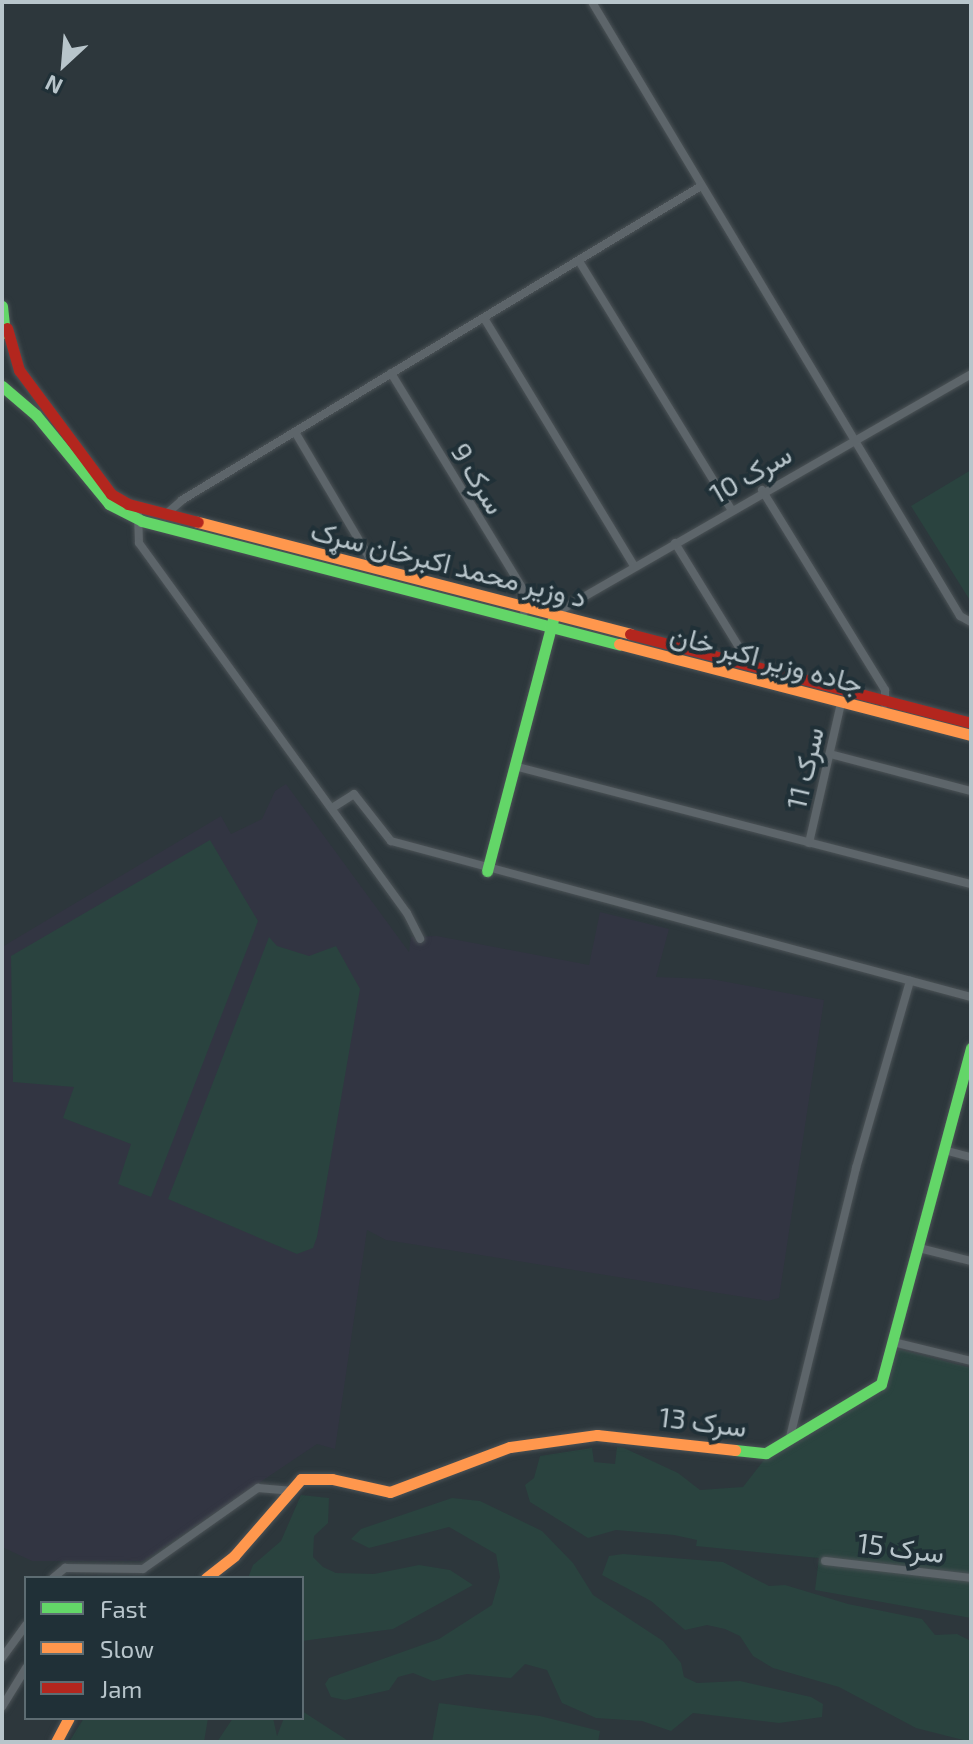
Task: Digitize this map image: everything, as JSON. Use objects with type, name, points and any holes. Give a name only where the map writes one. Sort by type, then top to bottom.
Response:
[{"type":"main road","name":"د وزیر محمد اکبرخان سړک","points":[[2,306],[11,357],[111,494],[139,513],[165,515],[552,627]]},
{"type":"main road","points":[[2,343],[7,328]]},
{"type":"main road","name":"د وزیر محمد اکبرخان سړک","points":[[2,386],[36,415],[109,504],[375,576],[554,614],[749,672],[885,707],[971,723]]},
{"type":"main road","points":[[487,871],[554,614]]},
{"type":"main road","name":"جاده وزیر اکبر خان","points":[[552,627],[749,672],[841,703],[885,707],[971,735]]},
{"type":"main road","name":"سرک 13","points":[[209,1576],[234,1556],[301,1479],[318,1477],[390,1492],[510,1447],[561,1438],[634,1437],[766,1453],[881,1384],[971,1049]]},
{"type":"main road","points":[[56,1742],[68,1720]]},
{"type":"street","points":[[592,2],[960,616],[971,622]]},
{"type":"street","points":[[165,515],[391,373],[701,186]]},
{"type":"street","points":[[579,261],[731,509]]},
{"type":"street","points":[[484,318],[634,566]]},
{"type":"street","name":"سرک 9","points":[[391,373],[522,588],[525,607]]},
{"type":"street","name":"سرک 10","points":[[554,614],[762,490],[971,374]]},
{"type":"street","points":[[295,432],[375,576]]},
{"type":"street","points":[[762,490],[885,690],[885,707]]},
{"type":"street","points":[[139,513],[139,543],[332,808],[420,939]]},
{"type":"street","points":[[675,543],[749,672]]},
{"type":"street","points":[[522,620],[525,607]]},
{"type":"street","name":"سرک 11","points":[[809,843],[841,703]]},
{"type":"street","points":[[830,754],[971,791]]},
{"type":"street","points":[[514,766],[971,884]]},
{"type":"street","points":[[332,808],[354,794],[391,841],[487,871],[971,997]]},
{"type":"street","points":[[790,1437],[852,1183],[910,981]]},
{"type":"street","points":[[944,1150],[971,1157]]},
{"type":"street","points":[[919,1248],[971,1261]]},
{"type":"street","points":[[893,1342],[971,1361]]},
{"type":"street","points":[[55,1576],[65,1568],[143,1569],[258,1488],[290,1491]]},
{"type":"street","name":"سرک 15","points":[[825,1561],[971,1578]]},
{"type":"street","points":[[2,1658],[24,1628]]},
{"type":"street","points":[[2,1707],[24,1671]]},
{"type":"shaded area","points":[[286,784],[409,952],[411,937],[437,936],[589,965],[600,912],[669,929],[656,977],[711,979],[824,1000],[779,1298],[768,1301],[386,1240],[367,1230],[335,1449],[317,1444],[143,1561],[32,1561],[2,1547],[2,947],[221,816],[231,834],[262,819],[275,791]]},
{"type":"green space","points":[[971,470],[971,602],[911,506]]},
{"type":"green space","points":[[210,840],[258,921],[151,1197],[118,1184],[131,1144],[63,1118],[74,1087],[13,1082],[11,956]]},
{"type":"green space","points":[[269,937],[277,946],[309,956],[336,946],[360,989],[317,1237],[313,1248],[297,1254],[168,1199]]},
{"type":"green space","points":[[898,1349],[971,1368],[971,1618],[815,1590],[819,1558],[696,1546],[697,1540],[674,1535],[616,1530],[588,1538],[530,1502],[525,1485],[534,1478],[540,1456],[592,1448],[594,1462],[615,1464],[617,1447],[624,1448],[678,1473],[700,1490],[743,1487],[764,1460],[864,1397],[882,1392]]},
{"type":"green space","points":[[301,1495],[329,1498],[328,1523],[314,1536],[313,1557],[323,1567],[336,1573],[374,1574],[419,1565],[450,1570],[473,1585],[393,1629],[304,1641],[304,1576],[249,1576],[253,1565],[281,1541]]},
{"type":"green space","points":[[452,1498],[480,1501],[542,1531],[573,1563],[593,1595],[663,1641],[681,1663],[684,1677],[697,1683],[740,1681],[811,1697],[823,1704],[822,1717],[779,1723],[693,1713],[671,1731],[642,1721],[596,1718],[562,1703],[547,1670],[525,1664],[511,1678],[467,1674],[433,1681],[413,1673],[398,1677],[389,1690],[345,1700],[331,1697],[325,1684],[329,1678],[439,1639],[492,1605],[500,1577],[496,1554],[449,1527],[369,1548],[351,1539],[361,1529]]},
{"type":"green space","points":[[623,1554],[723,1562],[769,1586],[785,1585],[848,1604],[922,1619],[935,1635],[957,1634],[971,1641],[971,1742],[916,1728],[839,1687],[773,1668],[753,1656],[740,1636],[725,1629],[707,1625],[685,1630],[651,1601],[602,1575],[609,1556]]},
{"type":"green space","points":[[439,1703],[540,1716],[600,1731],[598,1742],[432,1742]]},
{"type":"green space","points":[[304,1712],[350,1742],[217,1742],[232,1720],[273,1720],[277,1736],[283,1720],[304,1720]]},
{"type":"green space","points":[[83,1720],[208,1720],[204,1742],[69,1742]]},
{"type":"traffic: fast","points":[[2,306],[5,333]]},
{"type":"traffic: fast","points":[[2,386],[36,415],[109,504],[142,521],[619,644]]},
{"type":"traffic: fast","points":[[487,871],[553,619]]},
{"type":"traffic: fast","points":[[735,1450],[766,1453],[881,1384],[971,1048]]},
{"type":"traffic: slow","points":[[198,522],[630,634]]},
{"type":"traffic: slow","points":[[619,644],[971,735]]},
{"type":"traffic: slow","points":[[209,1576],[234,1556],[301,1479],[332,1479],[390,1492],[510,1447],[597,1435],[735,1450]]},
{"type":"traffic: slow","points":[[56,1742],[68,1720]]},
{"type":"traffic: jam","points":[[7,328],[19,370],[111,494],[128,504],[198,522]]},
{"type":"traffic: jam","points":[[630,634],[971,723]]}]
